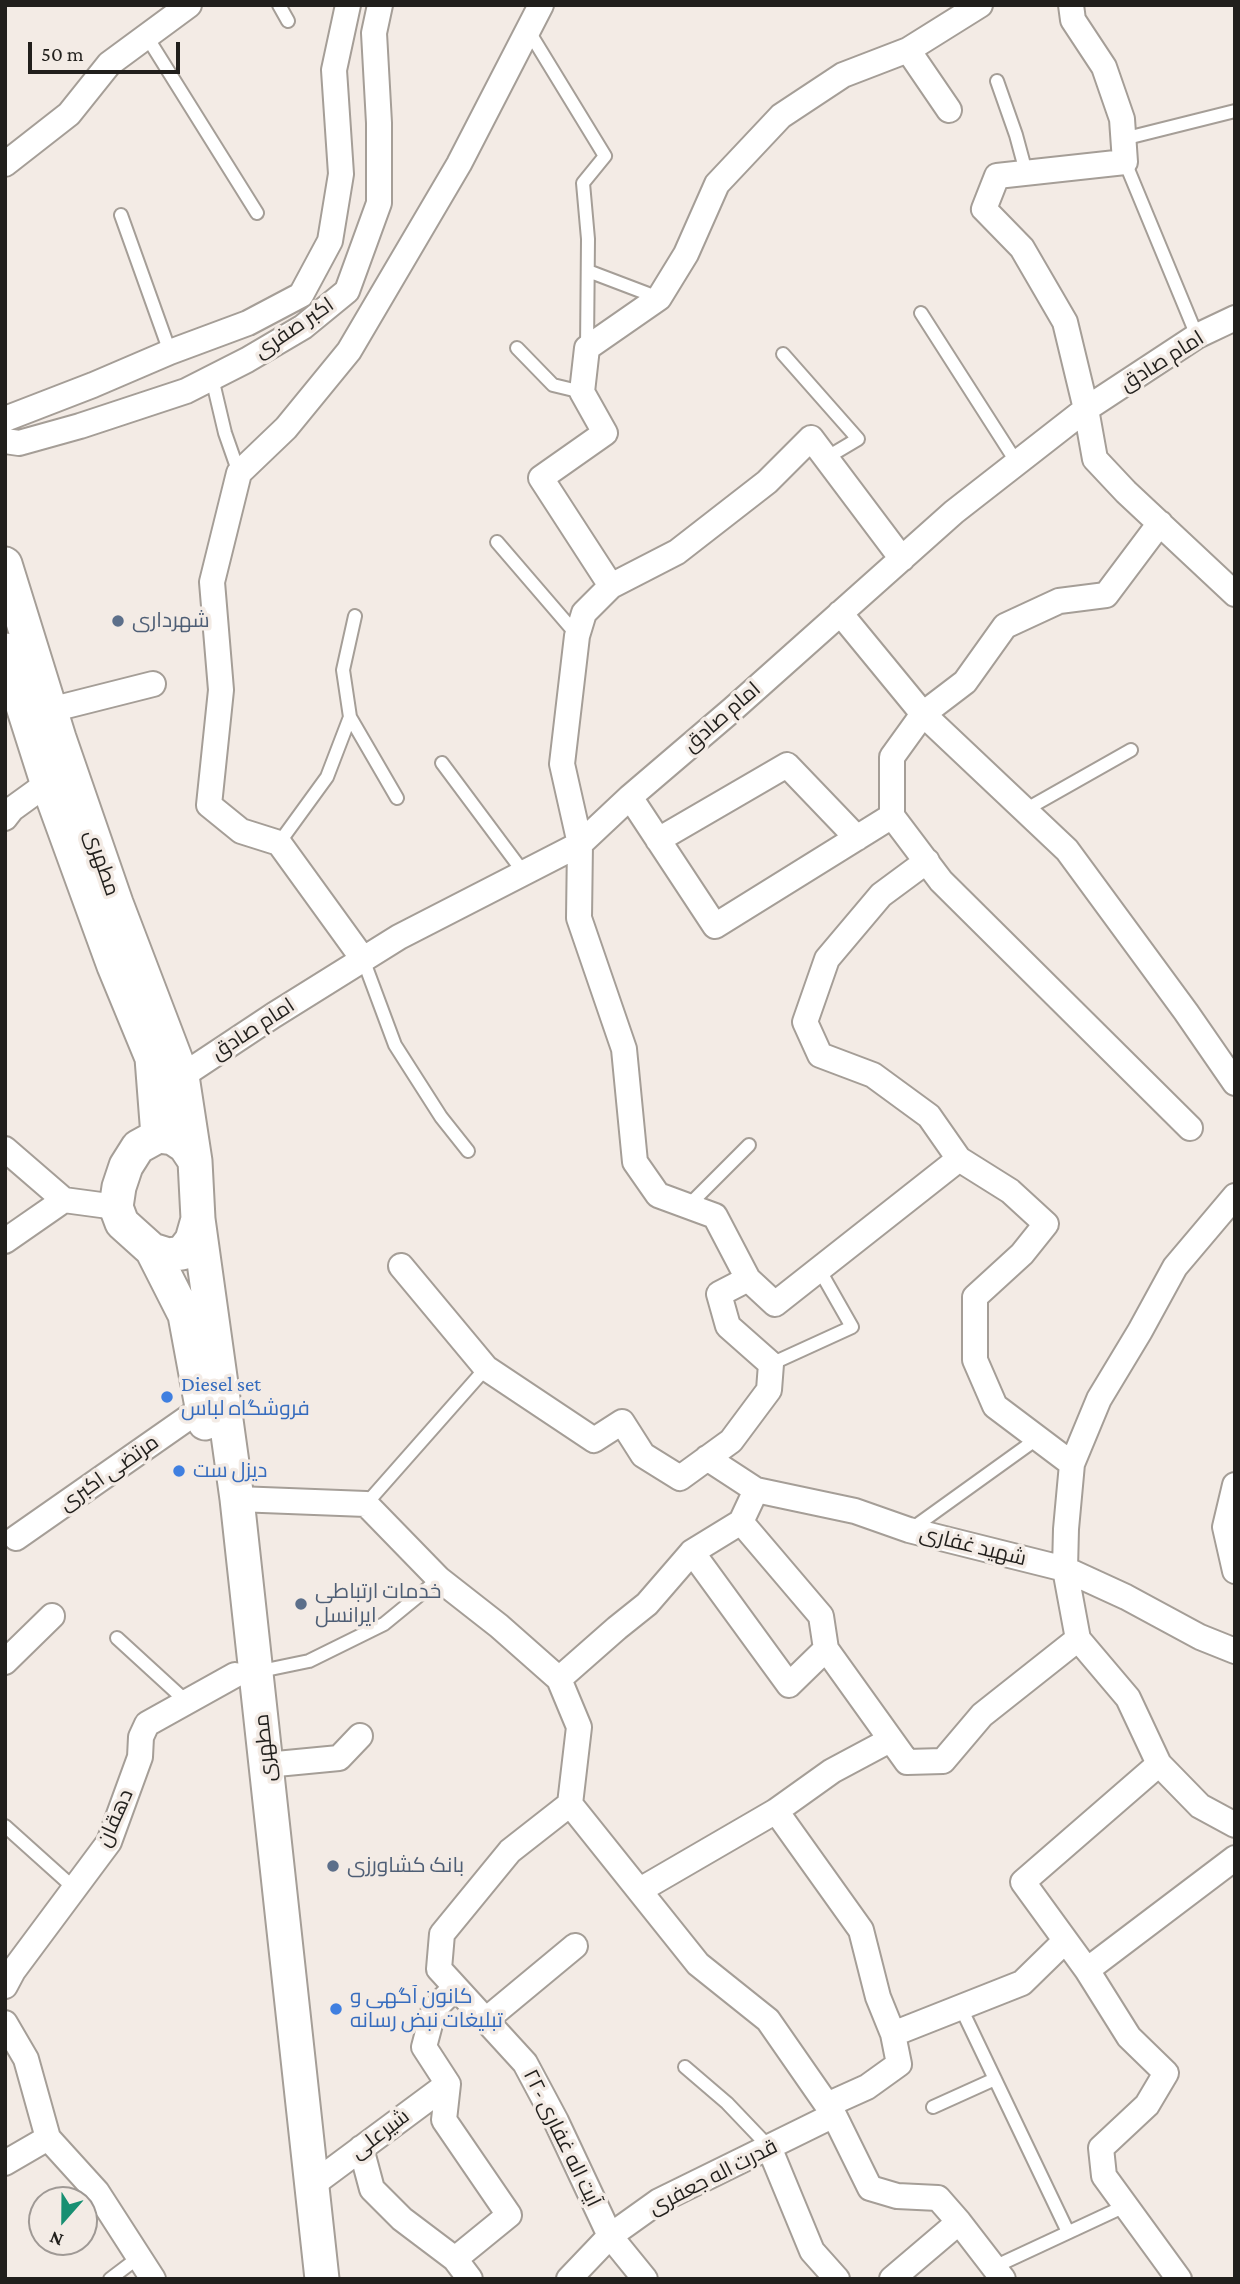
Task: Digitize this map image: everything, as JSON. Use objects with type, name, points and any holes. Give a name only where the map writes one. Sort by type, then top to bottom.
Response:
[{"type":"main road","name":"مطهری","points":[[5,564],[50,710],[58,775]]},
{"type":"main road","name":"مطهری","points":[[5,650],[116,903],[195,1161]]},
{"type":"main road","name":"مطهری","points":[[158,1136],[168,1079]]},
{"type":"main road","points":[[158,1136],[173,1138],[185,1146],[195,1161],[198,1219],[192,1240],[182,1252],[167,1255],[152,1250],[122,1223],[116,1208],[126,1166],[138,1147],[158,1136]]},
{"type":"main road","name":"مطهری","points":[[198,1219],[237,1499],[267,1988],[301,2279]]},
{"type":"main road","name":"مطهری","points":[[152,1250],[185,1315],[246,1674],[267,1765],[322,2279]]},
{"type":"street","points":[[5,164],[69,114],[109,64],[189,5]]},
{"type":"street","name":"اکبر صفری","points":[[5,419],[248,323],[301,295],[330,241],[341,174],[334,70],[348,5]]},
{"type":"street","name":"اکبر صفری","points":[[5,441],[19,443],[186,391],[303,327],[347,292],[379,203],[379,123],[374,33],[380,5]]},
{"type":"street","points":[[363,959],[279,843],[241,831],[209,806],[221,690],[212,582],[239,473],[286,428],[349,351],[459,164],[541,5]]},
{"type":"street","points":[[611,586],[541,478],[605,433],[582,392],[587,348],[659,298],[686,254],[717,184],[781,116],[844,75],[908,50],[980,5]]},
{"type":"street","points":[[1071,5],[1073,20],[1104,67],[1122,119],[1124,150],[997,176],[984,209],[1022,248],[1065,322],[1095,459],[1235,594]]},
{"type":"street","points":[[908,50],[949,110]]},
{"type":"street","name":"امام صادق","points":[[168,1079],[399,937],[579,844],[954,512],[1086,409],[1197,336],[1235,318]]},
{"type":"street","points":[[902,559],[811,438],[767,482],[677,552],[611,586],[584,613],[577,636],[562,764],[579,844],[579,918],[624,1049],[635,1162],[658,1195],[715,1216],[748,1279],[775,1304],[959,1159]]},
{"type":"street","points":[[1160,523],[1106,596],[1059,601],[1005,626],[965,682],[923,714],[892,757],[892,816],[951,890],[1190,1128]]},
{"type":"street","points":[[840,613],[923,714],[1067,850],[1235,1083]]},
{"type":"street","points":[[50,710],[153,684]]},
{"type":"street","points":[[658,840],[788,765],[857,838]]},
{"type":"street","points":[[5,818],[12,809],[58,775]]},
{"type":"street","points":[[630,797],[715,926],[892,816]]},
{"type":"street","points":[[927,862],[881,895],[827,959],[805,1022],[820,1055],[873,1075],[929,1116],[959,1159],[1010,1191],[1046,1224],[1022,1254],[975,1297],[975,1360],[995,1406],[1072,1464]]},
{"type":"street","points":[[5,1149],[64,1200],[116,1208]]},
{"type":"street","points":[[1235,1196],[1175,1267],[1099,1399],[1072,1464],[1065,1569],[1078,1639],[1128,1698],[1159,1765],[1200,1806],[1235,1825]]},
{"type":"street","points":[[5,1241],[64,1200]]},
{"type":"street","points":[[401,1266],[486,1368],[593,1440],[622,1422],[643,1455],[680,1478],[731,1440],[769,1390],[771,1364],[728,1326],[719,1294],[748,1279]]},
{"type":"street","name":"مرتضی اکبری","points":[[16,1538],[202,1408]]},
{"type":"street","name":"شهید غفاری","points":[[707,1458],[756,1490],[855,1511],[909,1530],[1065,1569],[1126,1597],[1200,1637],[1235,1651]]},
{"type":"street","points":[[1235,1485],[1225,1527],[1235,1571]]},
{"type":"street","points":[[559,1679],[647,1604],[692,1552],[741,1522],[756,1490]]},
{"type":"street","points":[[237,1499],[366,1504],[439,1579],[499,1626],[559,1679],[579,1727],[570,1804],[698,1964],[768,2020],[831,2110],[870,2188],[897,2196],[938,2198],[998,2273]]},
{"type":"street","points":[[741,1522],[821,1616],[826,1649],[907,1762],[943,1762],[982,1715],[1078,1639]]},
{"type":"street","points":[[692,1552],[789,1685],[826,1649]]},
{"type":"street","points":[[5,1662],[52,1616]]},
{"type":"street","name":"دهقان","points":[[5,1986],[13,1971],[109,1842],[139,1758],[141,1737],[148,1724],[246,1674]]},
{"type":"street","points":[[267,1765],[339,1758],[360,1736]]},
{"type":"street","points":[[640,1890],[776,1811],[831,1771],[890,1740]]},
{"type":"street","points":[[1159,1765],[1023,1882],[1087,1970],[1129,2037],[1166,2073],[1147,2105],[1101,2148],[1104,2176],[1179,2279]]},
{"type":"street","name":"۲۲- آیت اله غفاری","points":[[570,1804],[510,1851],[442,1934],[439,1969],[526,2063],[610,2236],[645,2279]]},
{"type":"street","points":[[776,1811],[861,1930],[878,1997],[893,2034],[1022,1983],[1065,1941]]},
{"type":"street","points":[[1087,1970],[1235,1858]]},
{"type":"street","points":[[487,2020],[575,1946]]},
{"type":"street","points":[[455,1988],[434,2009],[424,2047],[448,2084],[444,2120],[509,2215],[455,2259]]},
{"type":"street","points":[[5,2023],[26,2059],[48,2138],[97,2192],[153,2279]]},
{"type":"street","name":"قدرت اله جعفری","points":[[569,2279],[610,2236],[659,2201],[769,2147],[831,2110],[899,2064],[893,2034]]},
{"type":"street","name":"شیرعلی","points":[[312,2185],[448,2084]]},
{"type":"street","points":[[5,2163],[48,2138]]},
{"type":"street","points":[[769,2147],[812,2251],[836,2279]]},
{"type":"street","points":[[361,2148],[372,2189],[402,2219],[455,2259],[470,2279]]},
{"type":"street","points":[[892,2279],[959,2222]]},
{"type":"lane","points":[[279,5],[288,21]]},
{"type":"lane","points":[[528,29],[606,156],[583,183],[588,239],[587,348]]},
{"type":"lane","points":[[147,37],[257,213]]},
{"type":"lane","points":[[997,81],[1026,172]]},
{"type":"lane","points":[[1197,336],[1124,150],[1235,111]]},
{"type":"lane","points":[[121,215],[170,352]]},
{"type":"lane","points":[[588,271],[659,298]]},
{"type":"lane","points":[[921,313],[1017,463]]},
{"type":"lane","points":[[517,348],[553,385],[582,392]]},
{"type":"lane","points":[[783,354],[858,439],[826,458]]},
{"type":"lane","points":[[212,378],[225,433],[239,473]]},
{"type":"lane","points":[[497,542],[577,636]]},
{"type":"lane","points":[[355,616],[343,670],[350,717],[397,798]]},
{"type":"lane","points":[[279,843],[327,778],[350,717]]},
{"type":"lane","points":[[1025,810],[1131,750]]},
{"type":"lane","points":[[442,763],[524,873]]},
{"type":"lane","points":[[363,959],[395,1045],[441,1117],[468,1151]]},
{"type":"lane","points":[[688,1206],[749,1145]]},
{"type":"lane","points":[[771,1364],[852,1327],[819,1269]]},
{"type":"lane","points":[[366,1504],[486,1368]]},
{"type":"lane","points":[[909,1530],[1038,1438]]},
{"type":"lane","points":[[246,1674],[309,1661],[384,1624],[439,1579]]},
{"type":"lane","points":[[117,1638],[188,1703]]},
{"type":"lane","points":[[5,1826],[74,1888]]},
{"type":"lane","points":[[961,2008],[1068,2232]]},
{"type":"lane","points":[[685,2067],[727,2103],[769,2147]]},
{"type":"lane","points":[[933,2107],[995,2078]]},
{"type":"lane","points":[[998,2273],[1068,2232],[1125,2206]]},
{"type":"lane","points":[[110,2279],[139,2257]]},
{"type":"place","name":"شهرداری","points":[[118,621]]},
{"type":"place","name":"Diesel set فروشگاه لباس","points":[[167,1397]]},
{"type":"place","name":"دیزل ست","points":[[179,1471]]},
{"type":"place","name":"خدمات ارتباطی ایرانسل","points":[[301,1604]]},
{"type":"place","name":"بانک کشاورزی","points":[[333,1866]]},
{"type":"place","name":"کانون آگهی و تبلیغات نبض رسانه","points":[[336,2009]]}]
